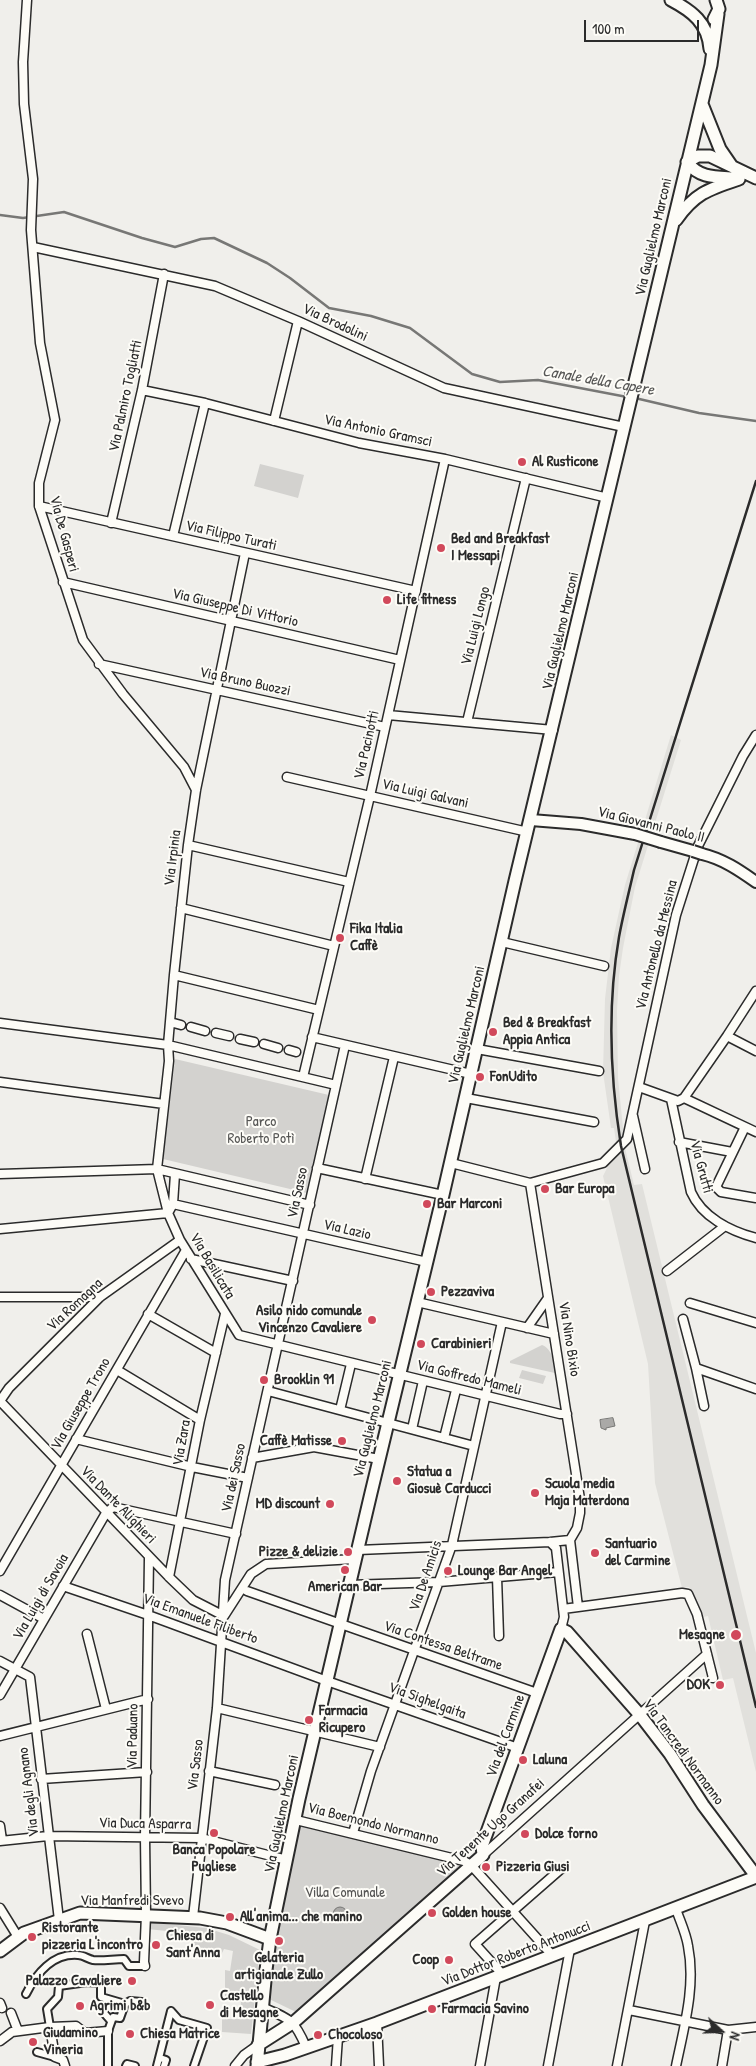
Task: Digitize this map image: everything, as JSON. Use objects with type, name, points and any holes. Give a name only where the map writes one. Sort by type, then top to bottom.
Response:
[{"type":"main road","points":[[671,0],[696,12],[703,21],[710,21],[719,6]]},
{"type":"main road","name":"Via Guglielmo Marconi","points":[[257,2064],[270,1940],[315,1731],[702,104],[711,65],[719,6]]},
{"type":"main road","points":[[696,12],[710,40],[711,65]]},
{"type":"main road","points":[[702,104],[720,149],[732,167]]},
{"type":"main road","points":[[756,178],[710,156],[698,156],[688,162],[693,170],[703,176],[738,178],[756,182]]},
{"type":"main road","points":[[672,226],[683,210],[701,193],[738,178]]},
{"type":"main road","name":"Via del Carmine","points":[[483,1855],[482,1846],[561,1629]]},
{"type":"main road","name":"Via Tancredi Normanno","points":[[561,1629],[567,1632],[640,1715],[670,1754],[702,1805],[756,1876]]},
{"type":"main road","name":"Via Tenente Ugo Granafei","points":[[258,2045],[294,2022],[483,1855]]},
{"type":"main road","name":"Via Dottor Roberto Antonucci","points":[[257,2064],[376,2023],[676,1909],[756,1876]]},
{"type":"main road","name":"Via Manfredi Svevo","points":[[0,1951],[18,1937],[59,1920],[80,1914],[193,1917],[227,1923],[270,1940]]},
{"type":"street","name":"Via De Gasperi","points":[[28,0],[23,62],[24,104],[30,151],[31,230],[40,343],[55,420],[39,483],[39,506],[83,640],[99,664],[184,767],[196,790]]},
{"type":"street","name":"Via Brodolini","points":[[33,247],[215,286],[298,321],[444,388],[624,427]]},
{"type":"street","name":"Via Palmiro Togliatti","points":[[111,522],[142,390],[164,274]]},
{"type":"street","points":[[274,421],[298,321]]},
{"type":"street","name":"Via Antonio Gramsci","points":[[142,390],[205,403],[359,443],[445,459],[608,498]]},
{"type":"street","points":[[174,536],[205,403]]},
{"type":"street","name":"Via Pacinotti","points":[[303,1078],[370,796],[445,459]]},
{"type":"street","name":"Via Luigi Longo","points":[[468,722],[526,478]]},
{"type":"street","name":"Via Filippo Turati","points":[[39,506],[416,591]]},
{"type":"street","name":"Via Irpinia","points":[[157,1169],[169,1061],[168,1045],[174,975],[188,845],[196,790],[245,553]]},
{"type":"street","name":"Via Giuseppe Di Vittorio","points":[[63,582],[400,660]]},
{"type":"street","name":"Via Bruno Buozzi","points":[[99,664],[385,727]]},
{"type":"street","points":[[388,715],[553,730]]},
{"type":"street","name":"Via Antonello da Messina","points":[[530,1183],[603,1163],[627,1139],[676,914],[698,846],[743,756],[756,735]]},
{"type":"street","name":"Via Luigi Galvani","points":[[287,777],[528,832]]},
{"type":"street","name":"Via Giovanni Paolo II","points":[[531,820],[581,824],[635,834],[715,857],[756,882]]},
{"type":"street","points":[[188,845],[349,882]]},
{"type":"street","points":[[181,908],[334,946]]},
{"type":"street","points":[[502,942],[604,966]]},
{"type":"street","points":[[174,975],[319,1010]]},
{"type":"street","points":[[639,1087],[678,1101],[684,1098],[756,991]]},
{"type":"street","points":[[170,1022],[181,1025]]},
{"type":"street","points":[[0,1023],[168,1045],[336,1085]]},
{"type":"street","points":[[191,1027],[205,1031]]},
{"type":"street","points":[[216,1033],[229,1036]]},
{"type":"street","points":[[727,1036],[756,1051]]},
{"type":"street","points":[[312,1037],[471,1074]]},
{"type":"street","points":[[240,1039],[254,1042]]},
{"type":"street","points":[[264,1044],[278,1048]]},
{"type":"street","name":"Via Sasso","points":[[278,1346],[345,1045]]},
{"type":"street","points":[[477,1049],[599,1071]]},
{"type":"street","points":[[365,1179],[394,1056]]},
{"type":"street","points":[[0,1082],[164,1104]]},
{"type":"street","points":[[466,1098],[594,1122]]},
{"type":"street","points":[[684,1098],[756,1132]]},
{"type":"street","name":"Via Grutti","points":[[671,1099],[679,1142],[691,1192],[696,1204],[734,1232],[756,1238]]},
{"type":"street","points":[[632,1114],[645,1169]]},
{"type":"street","points":[[745,1127],[716,1187],[722,1192],[756,1198]]},
{"type":"street","points":[[679,1142],[732,1152]]},
{"type":"street","points":[[451,1163],[530,1183]]},
{"type":"street","points":[[317,1168],[443,1195]]},
{"type":"street","points":[[0,1174],[157,1169],[310,1205]]},
{"type":"street","name":"Via Basilicata","points":[[157,1169],[168,1213],[180,1240],[238,1335],[278,1346]]},
{"type":"street","points":[[0,1229],[168,1213],[173,1204],[175,1174]]},
{"type":"street","name":"Via Nino Bixio","points":[[530,1183],[580,1499],[577,1528],[570,1540]]},
{"type":"street","name":"Via Lazio","points":[[173,1204],[427,1262]]},
{"type":"street","points":[[667,1271],[725,1226]]},
{"type":"street","name":"Via Romagna","points":[[0,1401],[9,1388],[100,1296],[180,1240]]},
{"type":"street","name":"Via Giuseppe Trono","points":[[0,1571],[186,1250]]},
{"type":"street","points":[[191,1259],[292,1281]]},
{"type":"street","points":[[0,1297],[100,1296]]},
{"type":"street","points":[[527,1328],[548,1298]]},
{"type":"street","points":[[417,1302],[554,1334]]},
{"type":"street","points":[[690,1303],[756,1323]]},
{"type":"street","points":[[148,1314],[216,1354]]},
{"type":"street","name":"Via Zara","points":[[169,1577],[200,1420],[225,1314]]},
{"type":"street","points":[[683,1319],[704,1406]]},
{"type":"street","name":"Via De Amicis","points":[[353,1833],[371,1770],[452,1545],[502,1322]]},
{"type":"street","name":"Via Goffredo Mameli","points":[[278,1346],[456,1390],[567,1414]]},
{"type":"street","name":"Via dei Sasso","points":[[224,1616],[223,1597],[278,1346]]},
{"type":"street","points":[[340,1410],[351,1364]]},
{"type":"street","points":[[696,1368],[756,1389]]},
{"type":"street","points":[[116,1370],[200,1420]]},
{"type":"street","points":[[412,1429],[423,1382]]},
{"type":"street","points":[[444,1438],[456,1390]]},
{"type":"street","points":[[268,1391],[474,1446]]},
{"type":"street","name":"Via Dante Alighieri","points":[[0,1401],[149,1558],[194,1600],[224,1616]]},
{"type":"street","points":[[76,1439],[192,1467],[248,1478]]},
{"type":"street","points":[[252,1458],[314,1447],[379,1459]]},
{"type":"street","points":[[106,1512],[113,1507],[236,1534]]},
{"type":"street","name":"Via Luigi di Savoia","points":[[0,1695],[106,1512]]},
{"type":"street","points":[[224,1616],[251,1574],[266,1564],[452,1545],[570,1540],[578,1607]]},
{"type":"street","points":[[550,1542],[556,1548],[564,1616],[561,1629]]},
{"type":"street","name":"Via Paduano","points":[[145,1966],[149,1558]]},
{"type":"street","points":[[349,1585],[439,1582],[558,1572]]},
{"type":"street","points":[[497,1577],[500,1636]]},
{"type":"street","name":"Via Emanuele Filiberto","points":[[63,1586],[222,1641],[327,1681]]},
{"type":"street","name":"Via Contessa Beltrame","points":[[247,1591],[537,1694]]},
{"type":"street","points":[[563,1609],[682,1592],[688,1594],[697,1614],[713,1678]]},
{"type":"street","points":[[0,1596],[44,1619]]},
{"type":"street","name":"Via Sasso","points":[[193,1917],[217,1708],[224,1616]]},
{"type":"street","points":[[87,1634],[106,1709]]},
{"type":"street","name":"Via Tenente Ugo Granafei","points":[[483,1855],[707,1654]]},
{"type":"street","points":[[0,1661],[15,1669]]},
{"type":"street","name":"Via degli Agnano","points":[[15,1669],[30,1677],[59,1920]]},
{"type":"street","name":"Via Sighelgaita","points":[[327,1681],[518,1748]]},
{"type":"street","points":[[0,1736],[148,1699]]},
{"type":"street","points":[[217,1708],[380,1747]]},
{"type":"street","points":[[209,1771],[275,1785]]},
{"type":"street","points":[[41,1779],[147,1772]]},
{"type":"street","name":"Via Boemondo Normanno","points":[[296,1820],[464,1861],[471,1865]]},
{"type":"street","points":[[0,1826],[1,1841]]},
{"type":"street","name":"Via Duca Asparra","points":[[1,1841],[48,1836],[201,1838],[287,1860]]},
{"type":"street","points":[[471,1865],[552,1955]]},
{"type":"street","points":[[480,2066],[499,1976],[475,1944],[562,1868]]},
{"type":"street","points":[[0,1908],[18,1937]]},
{"type":"street","points":[[676,1909],[688,1944],[691,1961],[690,1991],[676,2066]]},
{"type":"street","points":[[617,2066],[644,1921]]},
{"type":"street","points":[[548,2066],[570,1949]]},
{"type":"street","points":[[26,1994],[32,1982],[47,1965],[69,1956],[80,1955],[92,1960],[124,1959],[129,1966],[145,1966]]},
{"type":"street","points":[[55,2057],[47,2009],[58,1998],[59,1986],[87,1982],[101,1983],[101,1996],[124,2004],[130,2001],[142,2002]]},
{"type":"street","points":[[108,2066],[108,2031],[112,2017],[120,2018],[124,2004]]},
{"type":"street","points":[[262,2007],[294,2022],[306,2047]]},
{"type":"street","points":[[628,2010],[728,2030],[756,2027]]},
{"type":"street","points":[[157,2066],[171,2011],[180,2020],[207,2028],[194,2066]]},
{"type":"street","points":[[11,2013],[18,2031]]},
{"type":"street","points":[[104,2013],[111,2021]]},
{"type":"street","points":[[376,2023],[379,2066]]},
{"type":"street","points":[[0,2041],[12,2032],[50,2027],[76,2026],[85,2033],[108,2031]]},
{"type":"street","points":[[722,2066],[728,2030]]},
{"type":"street","points":[[336,2066],[338,2037]]},
{"type":"street","points":[[235,2066],[244,2055],[258,2045]]},
{"type":"street","points":[[37,2052],[64,2060],[65,2066]]},
{"type":"street","points":[[159,2058],[166,2060],[164,2066]]},
{"type":"street","points":[[126,2066],[128,2064],[134,2066]]},
{"type":"shaded area","points":[[671,735],[681,740],[635,887],[623,948],[617,1011],[618,1078],[625,1148],[634,1185],[642,1184],[756,1653],[756,1772],[733,1678],[723,1680],[708,1616],[703,1617],[701,1609],[689,1587],[682,1588],[655,1483],[648,1364],[603,1176],[608,1166],[618,1156],[614,1128],[611,1128],[603,1072],[605,999],[611,948],[625,885]]},
{"type":"shaded area","points":[[613,1418],[615,1426],[606,1428],[606,1430],[601,1428],[600,1420]]},
{"type":"shaded area","points":[[340,1907],[345,1909],[347,1914],[345,1919],[340,1921],[335,1919],[333,1914],[335,1909]]},
{"type":"green space","points":[[260,464],[304,475],[298,498],[254,486]]},
{"type":"green space","name":"Parco Roberto Potì","points":[[175,1059],[329,1095],[307,1193],[163,1159]]},
{"type":"green space","points":[[542,1345],[551,1353],[555,1373],[510,1363],[510,1361]]},
{"type":"green space","points":[[522,1370],[546,1376],[543,1384],[519,1378]]},
{"type":"green space","name":"Villa Comunale","points":[[304,1825],[461,1863],[462,1867],[296,2012],[269,1999],[276,1942],[300,1827]]},
{"type":"green space","points":[[148,1922],[206,1928],[229,1935],[260,1950],[251,2034],[222,2032],[222,2019],[240,2019],[241,2000],[225,1999],[225,1970],[230,1971],[233,1951],[224,1949],[221,1955],[192,1948],[193,1942],[167,1937],[167,1931],[147,1929]]},
{"type":"waterway","name":"Canale della Capere","points":[[0,215],[23,218],[64,212],[175,247],[201,239],[214,238],[267,263],[329,308],[371,316],[410,328],[472,374],[500,382],[538,380],[627,397]]},
{"type":"waterway","name":"Canale della Capere","points":[[635,398],[699,413],[756,421]]},
{"type":"railway","points":[[756,481],[634,870],[615,963],[611,1016],[612,1068],[621,1146],[756,1707]]},
{"type":"place","name":"Al Rusticone","points":[[522,462]]},
{"type":"place","name":"Bed and Breakfast I Messapi","points":[[441,548]]},
{"type":"place","name":"Life fitness","points":[[387,600]]},
{"type":"place","name":"Fika Italia Caffè","points":[[340,938]]},
{"type":"place","name":"Bed & Breakfast Appia Antica","points":[[493,1032]]},
{"type":"place","name":"FonUdito","points":[[480,1077]]},
{"type":"place","name":"Bar Europa","points":[[545,1189]]},
{"type":"place","name":"Bar Marconi","points":[[427,1204]]},
{"type":"place","name":"Pezzaviva","points":[[431,1292]]},
{"type":"place","name":"Asilo nido comunale Vincenzo Cavaliere","points":[[372,1320]]},
{"type":"place","name":"Carabinieri","points":[[421,1344]]},
{"type":"place","name":"Brooklin 91","points":[[264,1380]]},
{"type":"place","name":"Caffè Matisse","points":[[342,1441]]},
{"type":"place","name":"Statua a Giosuè Carducci","points":[[397,1481]]},
{"type":"place","name":"Scuola media Maja Materdona","points":[[535,1493]]},
{"type":"place","name":"MD discount","points":[[330,1504]]},
{"type":"place","name":"Pizze & delizie","points":[[348,1552]]},
{"type":"place","name":"Santuario del Carmine","points":[[595,1553]]},
{"type":"place","name":"American Bar","points":[[345,1570]]},
{"type":"place","name":"Lounge Bar Angel","points":[[448,1571]]},
{"type":"place","name":"Mesagne","points":[[736,1635]]},
{"type":"place","name":"DOK","points":[[720,1685]]},
{"type":"place","name":"Farmacia Ricupero","points":[[309,1720]]},
{"type":"place","name":"Laluna","points":[[523,1760]]},
{"type":"place","name":"Banca Popolare Pugliese","points":[[214,1833]]},
{"type":"place","name":"Dolce forno","points":[[525,1834]]},
{"type":"place","name":"Pizzeria Giusi","points":[[486,1867]]},
{"type":"place","name":"Golden house","points":[[432,1913]]},
{"type":"place","name":"All'anima... che manino","points":[[230,1917]]},
{"type":"place","name":"Ristorante pizzeria L'incontro","points":[[32,1937]]},
{"type":"place","name":"Gelateria artigianale Zullo","points":[[279,1941]]},
{"type":"place","name":"Chiesa di Sant'Anna","points":[[156,1945]]},
{"type":"place","name":"Coop","points":[[449,1960]]},
{"type":"place","name":"Palazzo Cavaliere","points":[[132,1981]]},
{"type":"place","name":"Castello di Mesagne","points":[[210,2005]]},
{"type":"place","name":"Agrimi b&b","points":[[80,2006]]},
{"type":"place","name":"Farmacia Savino","points":[[432,2009]]},
{"type":"place","name":"Chiesa Matrice","points":[[130,2034]]},
{"type":"place","name":"Chocoloso","points":[[318,2035]]},
{"type":"place","name":"Giudamino Vineria","points":[[33,2042]]}]
